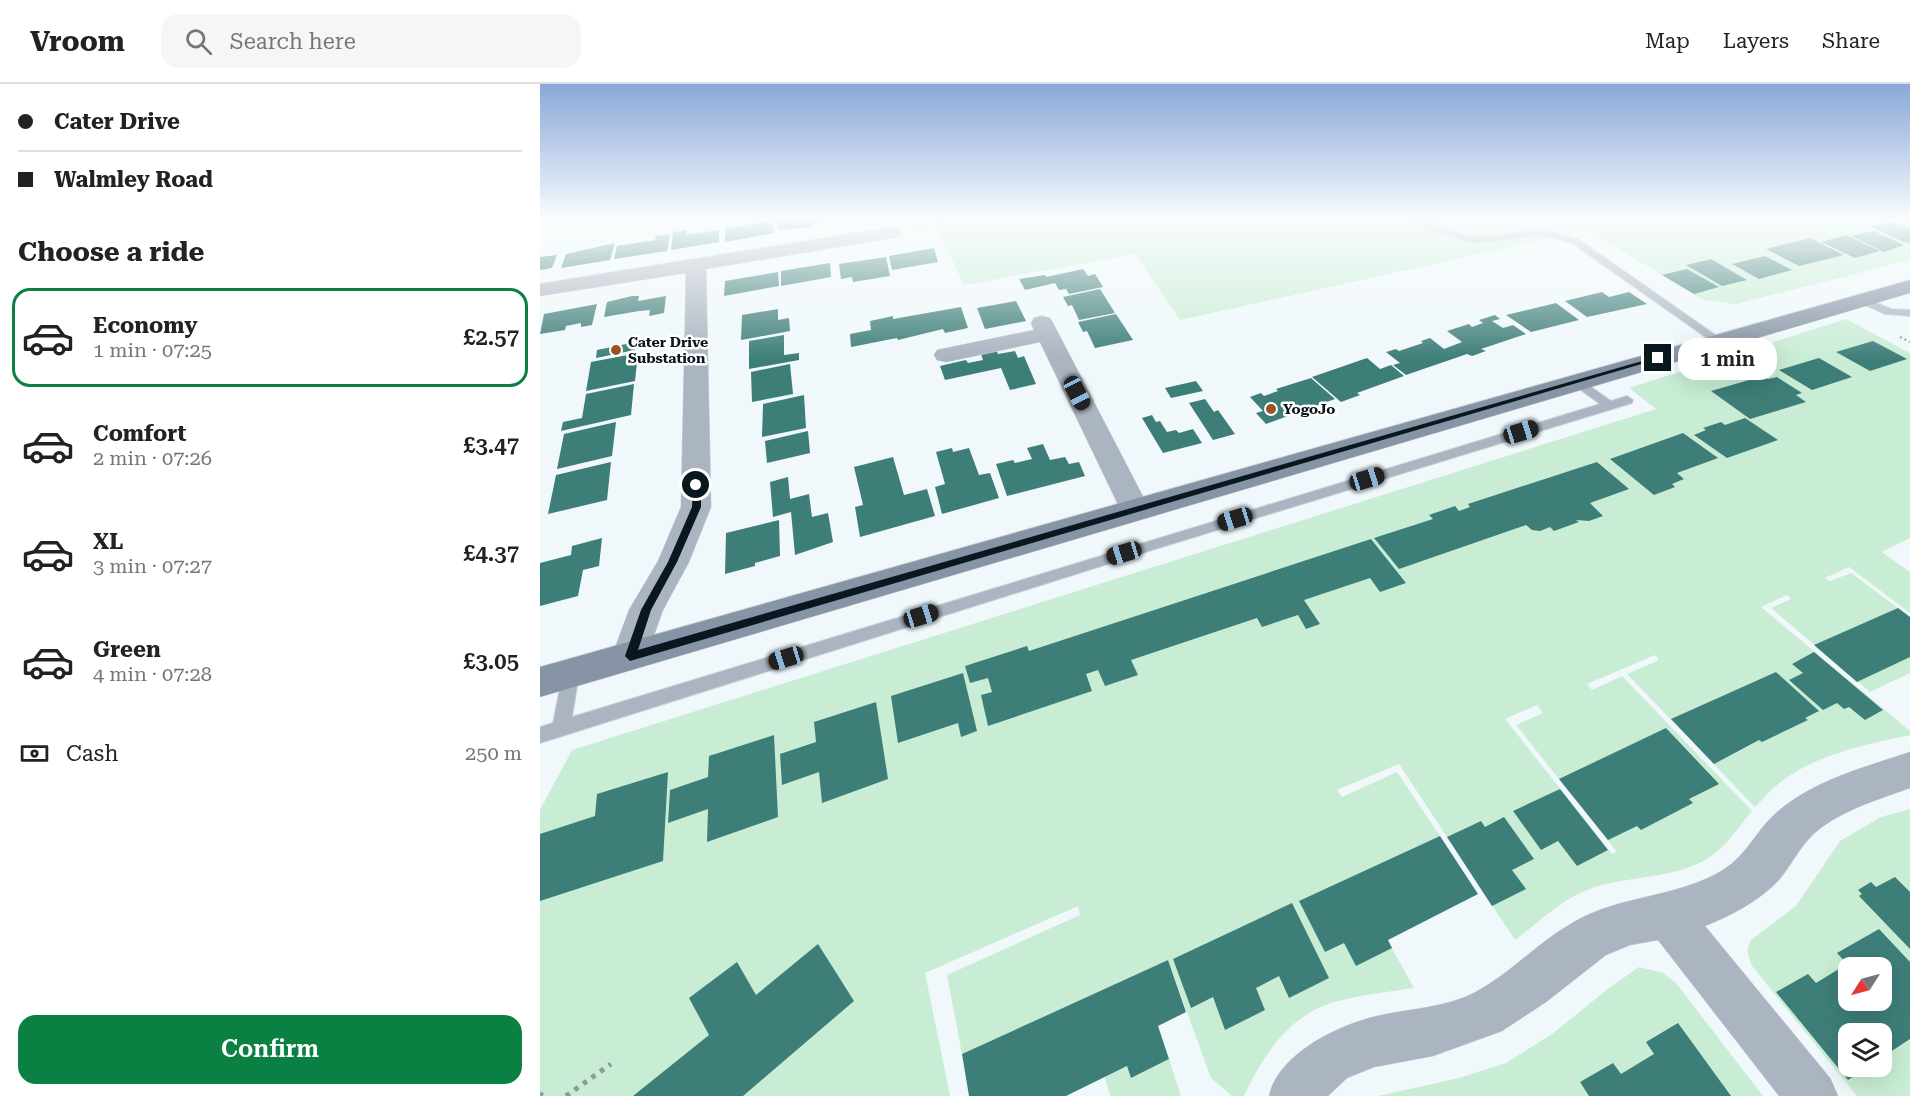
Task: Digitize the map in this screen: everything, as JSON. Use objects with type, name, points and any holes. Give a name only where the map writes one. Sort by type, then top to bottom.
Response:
[{"type":"main road","points":[[540,682],[1910,286]]},
{"type":"street","points":[[540,290],[701,265]]},
{"type":"street","points":[[630,656],[646,610],[673,562],[696,507],[696,266]]},
{"type":"street","points":[[946,355],[1045,328],[1135,510]]},
{"type":"street","points":[[1295,1096],[1296,1091],[1329,1059],[1374,1042],[1433,1031],[1485,1014],[1529,985],[1590,938],[1630,921],[1668,916],[1704,904],[1740,885],[1764,864],[1787,831],[1807,813],[1839,795],[1910,770]]},
{"type":"street","points":[[1668,916],[1812,1096]]},
{"type":"lane","points":[[1610,265],[1718,341]]},
{"type":"lane","points":[[1863,300],[1889,312],[1910,314]]},
{"type":"lane","points":[[1578,382],[1609,405]]},
{"type":"lane","points":[[540,735],[1146,546],[1627,400]]},
{"type":"lane","points":[[561,729],[570,674]]},
{"type":"path","points":[[566,1096],[611,1064]]},
{"type":"green space","points":[[955,265],[1073,265],[964,285]]},
{"type":"green space","points":[[1143,265],[1428,265],[1180,320]]},
{"type":"green space","points":[[1646,265],[1889,265],[1736,304],[1703,300]]},
{"type":"green space","points":[[1846,319],[1910,353],[1910,538],[1882,552],[1910,572],[1910,613],[1849,567],[1825,578],[1830,581],[1851,573],[1910,617],[1910,673],[1870,692],[1771,608],[1791,599],[1787,595],[1761,607],[1910,731],[1910,735],[1843,751],[1811,764],[1778,784],[1755,807],[1627,674],[1659,660],[1655,655],[1587,684],[1592,690],[1622,676],[1752,811],[1723,846],[1705,860],[1672,872],[1620,881],[1577,894],[1515,940],[1399,764],[1337,790],[1342,797],[1397,772],[1440,836],[1352,877],[1414,988],[1341,1000],[1316,1009],[1289,1028],[1278,1040],[1259,1067],[1244,1096],[1232,1096],[1211,1078],[1168,960],[962,1054],[947,975],[1080,915],[1078,906],[925,973],[950,1096],[540,1096],[540,810],[572,750],[1656,409],[1629,388]],"holes":[[[1537,705],[1543,713],[1516,725],[1617,852],[1612,854],[1505,719]]]},
{"type":"green space","points":[[1910,809],[1910,1096],[1857,1096],[1842,1077],[1892,1077],[1892,1023],[1838,1023],[1838,1072],[1752,966],[1747,951],[1751,940],[1796,906],[1840,841],[1881,817]]},
{"type":"green space","points":[[1639,967],[1663,973],[1676,983],[1763,1096],[1378,1096],[1459,1078],[1506,1063],[1552,1034]]},
{"type":"green space","points":[[1169,1059],[1181,1096],[1110,1096],[1105,1077],[1127,1066],[1131,1078]]},
{"type":"building","points":[[540,265],[553,265],[552,268],[540,270]]},
{"type":"building","points":[[830,265],[831,277],[781,286],[781,271]]},
{"type":"building","points":[[839,265],[888,265],[890,276],[853,282],[852,277],[841,279]]},
{"type":"building","points":[[891,265],[919,265],[892,270]]},
{"type":"building","points":[[1686,265],[1722,265],[1747,280],[1722,286]]},
{"type":"building","points":[[1734,265],[1783,265],[1792,270],[1759,279]]},
{"type":"building","points":[[1083,269],[1088,276],[1095,274],[1103,287],[1069,294],[1066,289],[1059,290],[1055,283],[1025,290],[1019,279],[1045,275],[1046,277]]},
{"type":"building","points":[[1687,269],[1719,287],[1694,294],[1662,275]]},
{"type":"building","points":[[778,272],[779,286],[724,296],[725,281]]},
{"type":"building","points":[[1100,289],[1115,313],[1079,320],[1072,305],[1068,306],[1063,297]]},
{"type":"building","points":[[1602,292],[1609,297],[1629,292],[1647,304],[1587,317],[1565,301]]},
{"type":"building","points":[[639,296],[638,301],[666,296],[664,313],[649,316],[650,310],[604,317],[607,302]]},
{"type":"building","points":[[1016,301],[1026,321],[985,329],[977,308]]},
{"type":"building","points":[[1556,303],[1579,320],[1531,332],[1506,315]]},
{"type":"building","points":[[597,304],[592,325],[581,327],[581,323],[566,326],[565,330],[540,334],[544,314]]},
{"type":"building","points":[[961,307],[968,328],[945,333],[943,329],[898,340],[897,338],[851,347],[850,334],[871,330],[870,321]]},
{"type":"building","points":[[778,309],[778,320],[789,318],[790,331],[741,340],[742,315]]},
{"type":"building","points":[[1116,314],[1133,340],[1095,348],[1087,331],[1083,332],[1078,322]]},
{"type":"building","points":[[1495,315],[1500,319],[1492,321],[1503,328],[1513,325],[1526,334],[1481,349],[1486,351],[1472,356],[1467,354],[1406,375],[1393,365],[1400,363],[1386,352],[1396,349],[1399,351],[1423,343],[1421,341],[1430,338],[1444,349],[1462,342],[1447,331],[1469,324],[1472,327],[1483,323],[1479,320]]},
{"type":"building","points":[[784,335],[784,355],[799,353],[799,360],[749,369],[749,341]]},
{"type":"building","points":[[1873,341],[1907,359],[1870,371],[1836,352]]},
{"type":"building","name":"Cater Drive Substation","points":[[636,342],[635,350],[596,358],[597,350]]},
{"type":"building","points":[[997,351],[998,354],[1015,351],[1018,358],[1024,356],[1036,384],[1010,390],[1001,368],[945,380],[940,366],[966,360],[968,363],[983,360],[981,354]]},
{"type":"building","points":[[638,353],[635,381],[586,391],[591,362]]},
{"type":"building","points":[[1367,358],[1380,369],[1391,365],[1404,376],[1357,393],[1360,395],[1341,402],[1312,377]]},
{"type":"building","points":[[1819,358],[1852,377],[1812,390],[1779,370]]},
{"type":"building","points":[[790,364],[793,394],[752,402],[751,372]]},
{"type":"building","points":[[1763,376],[1768,379],[1777,377],[1802,393],[1796,395],[1806,402],[1750,419],[1711,391]]},
{"type":"building","points":[[1311,378],[1335,399],[1266,424],[1256,413],[1263,411],[1250,397],[1261,393],[1264,396],[1278,391],[1276,389]]},
{"type":"building","points":[[1196,381],[1203,391],[1171,398],[1165,388]]},
{"type":"building","points":[[634,384],[631,415],[561,431],[563,422],[582,418],[586,394]]},
{"type":"building","points":[[804,395],[806,428],[762,437],[763,404]]},
{"type":"building","points":[[1205,399],[1214,412],[1218,410],[1235,434],[1213,440],[1189,403]]},
{"type":"building","points":[[1152,415],[1156,422],[1160,421],[1167,432],[1176,430],[1179,433],[1193,429],[1202,443],[1163,453],[1142,418]]},
{"type":"building","points":[[1745,418],[1778,440],[1727,458],[1694,435],[1706,430],[1703,428],[1721,422],[1725,425]]},
{"type":"building","points":[[616,422],[612,456],[557,469],[564,434]]},
{"type":"building","points":[[808,431],[810,453],[767,463],[765,441]]},
{"type":"building","points":[[1683,433],[1718,458],[1677,473],[1684,479],[1672,484],[1675,487],[1654,495],[1610,459]]},
{"type":"building","points":[[1043,444],[1050,460],[1065,457],[1069,464],[1079,462],[1085,476],[1007,496],[996,464],[1032,459],[1027,448]]},
{"type":"building","points":[[952,448],[953,452],[969,448],[979,475],[990,473],[999,498],[942,514],[935,487],[945,484],[936,452]]},
{"type":"building","points":[[893,457],[904,495],[927,489],[935,516],[860,537],[855,507],[863,505],[854,467]]},
{"type":"building","points":[[611,462],[607,500],[548,514],[556,475]]},
{"type":"building","points":[[1597,462],[1629,489],[1590,503],[1603,516],[1589,521],[1576,520],[1579,522],[1554,531],[1550,527],[1540,531],[1532,530],[1526,525],[1399,569],[1374,538],[1433,519],[1429,515],[1455,506],[1459,511],[1470,507],[1468,504]]},
{"type":"building","points":[[788,477],[790,499],[809,494],[812,517],[828,513],[833,542],[795,555],[791,512],[773,517],[770,482]]},
{"type":"building","points":[[779,520],[780,556],[725,574],[726,533]]},
{"type":"building","points":[[602,538],[599,566],[583,570],[578,596],[540,606],[540,563],[571,555],[572,546]]},
{"type":"building","points":[[1371,539],[1406,583],[1380,592],[1370,578],[1304,600],[1320,624],[1306,629],[1298,615],[1262,627],[1257,618],[1131,660],[1138,675],[1105,686],[1098,670],[1086,674],[1092,691],[988,726],[981,695],[992,692],[988,678],[970,683],[965,666],[1027,646],[1029,651]]},
{"type":"building","points":[[1898,608],[1910,617],[1910,657],[1857,682],[1814,645]]},
{"type":"building","points":[[1814,652],[1883,710],[1865,720],[1849,707],[1844,709],[1837,703],[1823,710],[1789,680],[1803,673],[1792,664]]},
{"type":"building","points":[[1776,672],[1819,711],[1805,718],[1808,720],[1762,742],[1759,740],[1714,764],[1671,719]]},
{"type":"building","points":[[963,673],[977,731],[961,737],[958,723],[898,743],[891,696]]},
{"type":"building","points":[[876,702],[888,779],[822,803],[819,772],[782,785],[780,754],[816,742],[814,722]]},
{"type":"building","points":[[1666,728],[1719,784],[1689,799],[1693,803],[1641,830],[1637,826],[1608,840],[1559,779]]},
{"type":"building","points":[[774,735],[778,817],[707,842],[708,809],[668,823],[670,790],[708,777],[709,756]]},
{"type":"building","points":[[668,772],[663,861],[540,901],[540,834],[595,816],[597,794]]},
{"type":"building","points":[[1560,789],[1608,850],[1577,866],[1558,841],[1541,850],[1513,811]]},
{"type":"building","points":[[1504,817],[1534,859],[1512,870],[1526,889],[1492,906],[1447,837],[1481,821],[1485,827]]},
{"type":"building","points":[[1440,836],[1478,894],[1388,940],[1392,948],[1356,966],[1344,943],[1325,952],[1299,901]]},
{"type":"building","points":[[1895,877],[1910,892],[1910,949],[1859,896],[1862,894],[1858,890],[1871,882],[1876,887]]},
{"type":"building","points":[[1292,903],[1329,978],[1289,998],[1279,976],[1256,988],[1265,1010],[1225,1030],[1213,997],[1191,1008],[1173,959]]},
{"type":"building","points":[[1879,929],[1910,962],[1910,1039],[1892,1051],[1892,1023],[1838,1023],[1838,1068],[1776,992],[1808,974],[1816,983],[1838,970],[1838,1011],[1892,1011],[1892,957],[1841,957],[1837,953]]},
{"type":"building","points":[[818,944],[854,1001],[743,1096],[633,1096],[709,1035],[689,998],[737,962],[756,995]]},
{"type":"building","points":[[1168,960],[1186,1012],[1158,1026],[1169,1059],[1131,1078],[1127,1066],[1066,1096],[969,1096],[962,1054]]},
{"type":"building","points":[[1678,1023],[1731,1096],[1589,1096],[1580,1082],[1613,1063],[1621,1074],[1654,1054],[1646,1042]]},
{"type":"place","name":"Cater Drive Substation","points":[[616,350]]},
{"type":"place","name":"YogoJo","points":[[1271,409]]},
{"type":"route","points":[[696,485],[696,507],[673,562],[646,610],[630,656],[1658,358]]}]
